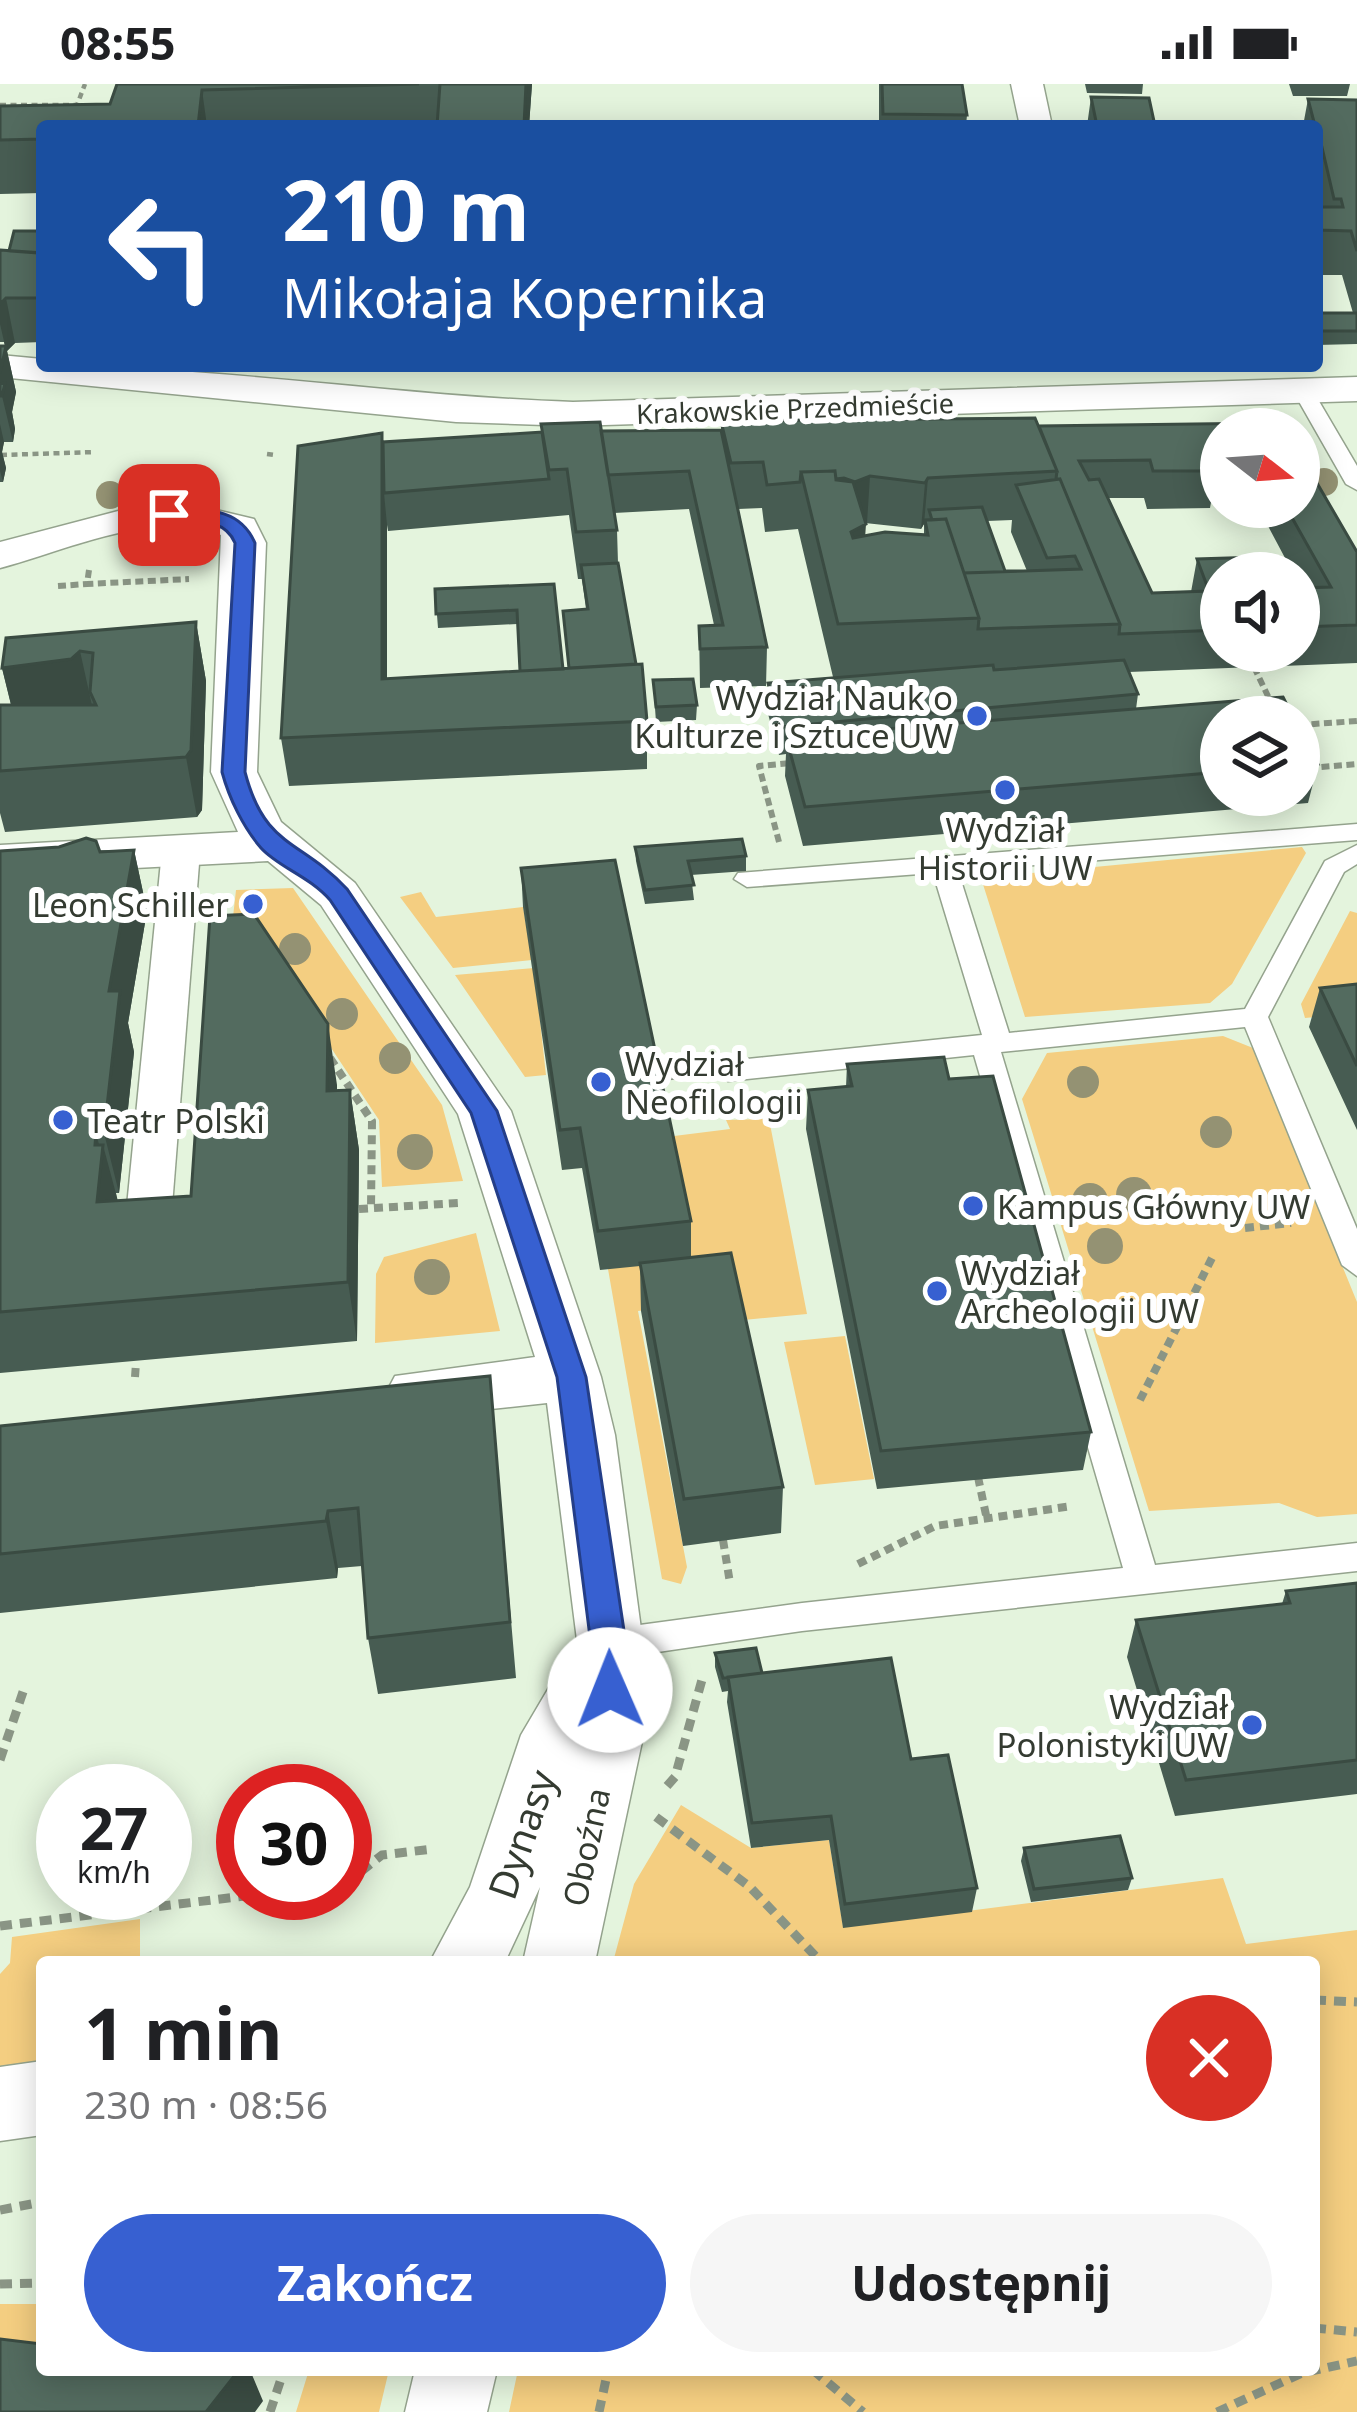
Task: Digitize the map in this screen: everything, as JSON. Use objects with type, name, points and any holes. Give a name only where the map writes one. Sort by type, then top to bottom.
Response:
[{"type":"street","points":[[1027,84],[1035,120]]},
{"type":"street","name":"Krakowskie Przedmieście","points":[[0,366],[36,369]]},
{"type":"street","name":"Krakowskie Przedmieście","points":[[74,372],[456,410],[573,414],[1357,389]]},
{"type":"street","name":"Oboźna","points":[[0,555],[192,514],[228,521],[245,543],[234,772],[240,797],[272,846],[316,871],[338,894],[484,1111],[572,1377],[610,1644],[609,1737],[561,1956]]},
{"type":"street","points":[[0,860],[272,846]]},
{"type":"street","points":[[145,1260],[181,851]]},
{"type":"street","points":[[352,1400],[572,1377]]},
{"type":"street","name":"Dynasy","points":[[469,1956],[501,1899],[555,1735],[610,1644]]},
{"type":"street","points":[[0,2104],[36,2099]]},
{"type":"street","points":[[446,2412],[455,2376]]},
{"type":"lane","points":[[1303,391],[1357,484]]},
{"type":"lane","points":[[747,879],[1357,832]]},
{"type":"lane","points":[[1254,1018],[1334,867],[1357,853]]},
{"type":"lane","points":[[943,864],[1143,1580]]},
{"type":"lane","points":[[728,1071],[1254,1018]]},
{"type":"lane","points":[[1254,1018],[1357,1265]]},
{"type":"lane","points":[[610,1644],[802,1616],[1357,1557]]},
{"type":"path","points":[[0,105],[77,105],[85,84]]},
{"type":"path","points":[[1,455],[95,452]]},
{"type":"path","points":[[88,577],[86,584],[194,578],[193,598]]},
{"type":"path","points":[[1320,724],[1357,721]]},
{"type":"path","points":[[1320,765],[1357,764]]},
{"type":"path","points":[[320,1043],[372,1120],[371,1209]]},
{"type":"path","points":[[359,1210],[479,1202]]},
{"type":"path","points":[[1108,1462],[1213,1256]]},
{"type":"path","points":[[135,1377],[136,1363]]},
{"type":"path","points":[[979,1478],[986,1515]]},
{"type":"path","points":[[850,1568],[935,1526],[986,1515],[1085,1505]]},
{"type":"path","points":[[723,1540],[732,1596]]},
{"type":"path","points":[[675,1777],[705,1667]]},
{"type":"path","points":[[0,1760],[25,1686]]},
{"type":"path","points":[[646,1810],[751,1887],[815,1956]]},
{"type":"path","points":[[372,1863],[382,1855],[434,1849]]},
{"type":"path","points":[[0,1926],[216,1899]]},
{"type":"path","points":[[1320,2000],[1357,2002]]},
{"type":"path","points":[[0,2210],[36,2203]]},
{"type":"path","points":[[0,2284],[36,2283]]},
{"type":"path","points":[[1320,2329],[1357,2332]]},
{"type":"path","points":[[1320,2369],[1357,2361]]},
{"type":"path","points":[[270,2412],[282,2376]]},
{"type":"path","points":[[599,2412],[607,2376]]},
{"type":"path","points":[[820,2376],[863,2412]]},
{"type":"path","points":[[1217,2412],[1296,2376]]},
{"type":"shaded area","points":[[1302,847],[1306,853],[1232,984],[1210,1003],[1025,1017],[981,878]]},
{"type":"shaded area","points":[[293,888],[442,1105],[463,1181],[382,1187],[379,1120],[244,917],[233,917],[236,890]]},
{"type":"shaded area","points":[[421,892],[436,917],[523,907],[532,960],[453,968],[400,897]]},
{"type":"shaded area","points":[[1350,911],[1357,913],[1357,1013],[1305,1018],[1301,1004]]},
{"type":"shaded area","points":[[534,968],[546,1075],[525,1077],[455,975]]},
{"type":"shaded area","points":[[1223,1036],[1253,1048],[1357,1302],[1357,1514],[1317,1517],[1279,1503],[1149,1511],[1022,1099],[1047,1053]]},
{"type":"shaded area","points":[[769,1119],[807,1314],[733,1321],[727,1300],[638,1311],[687,1567],[681,1584],[662,1579],[608,1269],[666,1137],[730,1129],[726,1120]]},
{"type":"shaded area","points":[[476,1233],[500,1331],[375,1343],[376,1274],[384,1257]]},
{"type":"shaded area","points":[[845,1336],[874,1479],[815,1485],[784,1342]]},
{"type":"shaded area","points":[[681,1805],[751,1848],[829,1840],[843,1927],[1223,1878],[1246,1944],[1357,1930],[1357,2412],[509,2412],[517,2376],[1320,2376],[1320,1956],[615,1956],[634,1884]]},
{"type":"shaded area","points":[[140,1920],[140,1956],[36,1956],[36,2073],[0,2078],[0,1974],[10,1963],[12,1937]]},
{"type":"shaded area","points":[[0,2304],[36,2304],[36,2370],[0,2370]]},
{"type":"shaded area","points":[[307,2376],[388,2376],[379,2412],[296,2412]]},
{"type":"building","points":[[117,84],[419,84],[202,90],[199,120],[36,120],[36,139],[0,140],[0,106],[110,104]]},
{"type":"building","points":[[440,84],[526,84],[524,120],[437,120]]},
{"type":"building","points":[[882,84],[962,84],[967,115],[883,114]]},
{"type":"building","points":[[1091,97],[1149,98],[1154,120],[1096,120]]},
{"type":"building","points":[[1308,99],[1357,100],[1357,251],[1351,231],[1323,230],[1323,207],[1343,207],[1341,199],[1334,199],[1323,152],[1323,120],[1313,120]]},
{"type":"building","points":[[14,231],[36,231],[36,253],[9,251]]},
{"type":"building","points":[[0,250],[36,253],[36,298],[6,298],[0,304]]},
{"type":"building","points":[[1323,313],[1357,313],[1357,331],[1323,331]]},
{"type":"building","points":[[1035,418],[1057,471],[928,478],[925,483],[870,476],[855,482],[836,479],[835,471],[801,472],[800,482],[767,485],[763,462],[731,463],[721,421]]},
{"type":"building","points":[[600,422],[617,530],[576,532],[567,469],[549,470],[541,424]]},
{"type":"building","points":[[1200,424],[1200,471],[1153,471],[1150,460],[1079,461],[1089,480],[1099,479],[1152,593],[1200,591],[1200,631],[1119,634],[1120,624],[1060,479],[1056,479],[1039,426]]},
{"type":"building","points":[[721,430],[767,647],[700,649],[699,626],[723,625],[689,471],[608,475],[601,431]]},
{"type":"building","points":[[542,432],[549,479],[384,493],[383,442]]},
{"type":"building","points":[[382,433],[382,679],[642,664],[647,721],[281,738],[298,446]]},
{"type":"building","points":[[835,471],[836,480],[853,482],[866,524],[851,532],[853,538],[885,532],[928,535],[925,520],[946,519],[979,618],[838,624],[801,472]]},
{"type":"building","points":[[1060,479],[1120,624],[978,629],[979,618],[964,573],[1081,569],[1075,556],[1047,558],[1016,485]]},
{"type":"building","points":[[1320,488],[1357,552],[1357,625],[1320,626],[1320,587],[1331,587],[1320,567],[1320,552],[1311,552],[1298,528],[1320,528]]},
{"type":"building","points":[[982,507],[1005,571],[1024,571],[964,573],[946,519],[932,520],[929,510]]},
{"type":"building","points":[[618,563],[636,664],[569,668],[563,611],[588,609],[581,565]]},
{"type":"building","points":[[554,584],[563,669],[520,671],[517,610],[436,614],[435,589]]},
{"type":"building","points":[[196,622],[191,750],[186,757],[0,771],[0,705],[96,705],[90,692],[93,653],[80,651],[71,659],[2,668],[6,638]]},
{"type":"building","points":[[1124,660],[1138,694],[780,727],[768,683],[993,665],[994,670]]},
{"type":"building","points":[[693,679],[697,705],[656,707],[653,680]]},
{"type":"building","points":[[1200,704],[1200,774],[805,807],[786,737]]},
{"type":"building","points":[[86,838],[96,841],[100,852],[134,850],[109,991],[120,991],[104,1133],[96,1133],[95,1145],[103,1145],[97,1202],[191,1196],[210,916],[254,914],[328,1024],[327,1091],[350,1090],[348,1282],[0,1312],[0,851],[59,847]]},
{"type":"building","points":[[742,839],[746,856],[688,861],[694,885],[645,890],[635,847]]},
{"type":"building","name":"Wydział Neofilologii","points":[[615,860],[691,1221],[598,1231],[580,1128],[560,1130],[521,868]]},
{"type":"building","points":[[1357,984],[1357,1066],[1320,988]]},
{"type":"building","name":"Wydział Archeologii UW","points":[[944,1057],[949,1079],[993,1076],[1091,1432],[881,1451],[808,1090],[852,1086],[847,1064]]},
{"type":"building","points":[[731,1253],[783,1487],[684,1499],[640,1263]]},
{"type":"building","points":[[490,1376],[510,1622],[368,1638],[358,1508],[328,1511],[326,1521],[0,1554],[0,1426]]},
{"type":"building","name":"Wydział Polonistyki UW","points":[[1357,1583],[1357,1760],[1186,1780],[1136,1620],[1290,1603],[1286,1591]]},
{"type":"building","points":[[756,1648],[762,1673],[723,1678],[715,1653]]},
{"type":"building","points":[[891,1658],[911,1759],[948,1755],[977,1888],[845,1904],[831,1816],[752,1823],[728,1677]]},
{"type":"building","points":[[1120,1836],[1132,1878],[1034,1889],[1024,1848]]},
{"type":"building","points":[[0,2339],[36,2343],[36,2376],[234,2376],[206,2412],[0,2412]]},
{"type":"place","name":"Wydział Nauk o Kulturze i Sztuce UW","points":[[977,716]]},
{"type":"place","name":"Wydział Historii UW","points":[[1005,790]]},
{"type":"place","name":"Leon Schiller","points":[[253,904]]},
{"type":"place","name":"Wydział Neofilologii","points":[[601,1082]]},
{"type":"place","name":"Teatr Polski","points":[[63,1120]]},
{"type":"place","name":"Kampus Główny UW","points":[[973,1206]]},
{"type":"place","name":"Wydział Archeologii UW","points":[[937,1291]]},
{"type":"place","name":"Wydział Polonistyki UW","points":[[1252,1725]]},
{"type":"route","points":[[169,515],[216,516],[239,528],[245,543],[234,772],[240,797],[272,846],[316,871],[338,894],[484,1111],[572,1377],[584,1435],[610,1644],[610,1690]]}]
